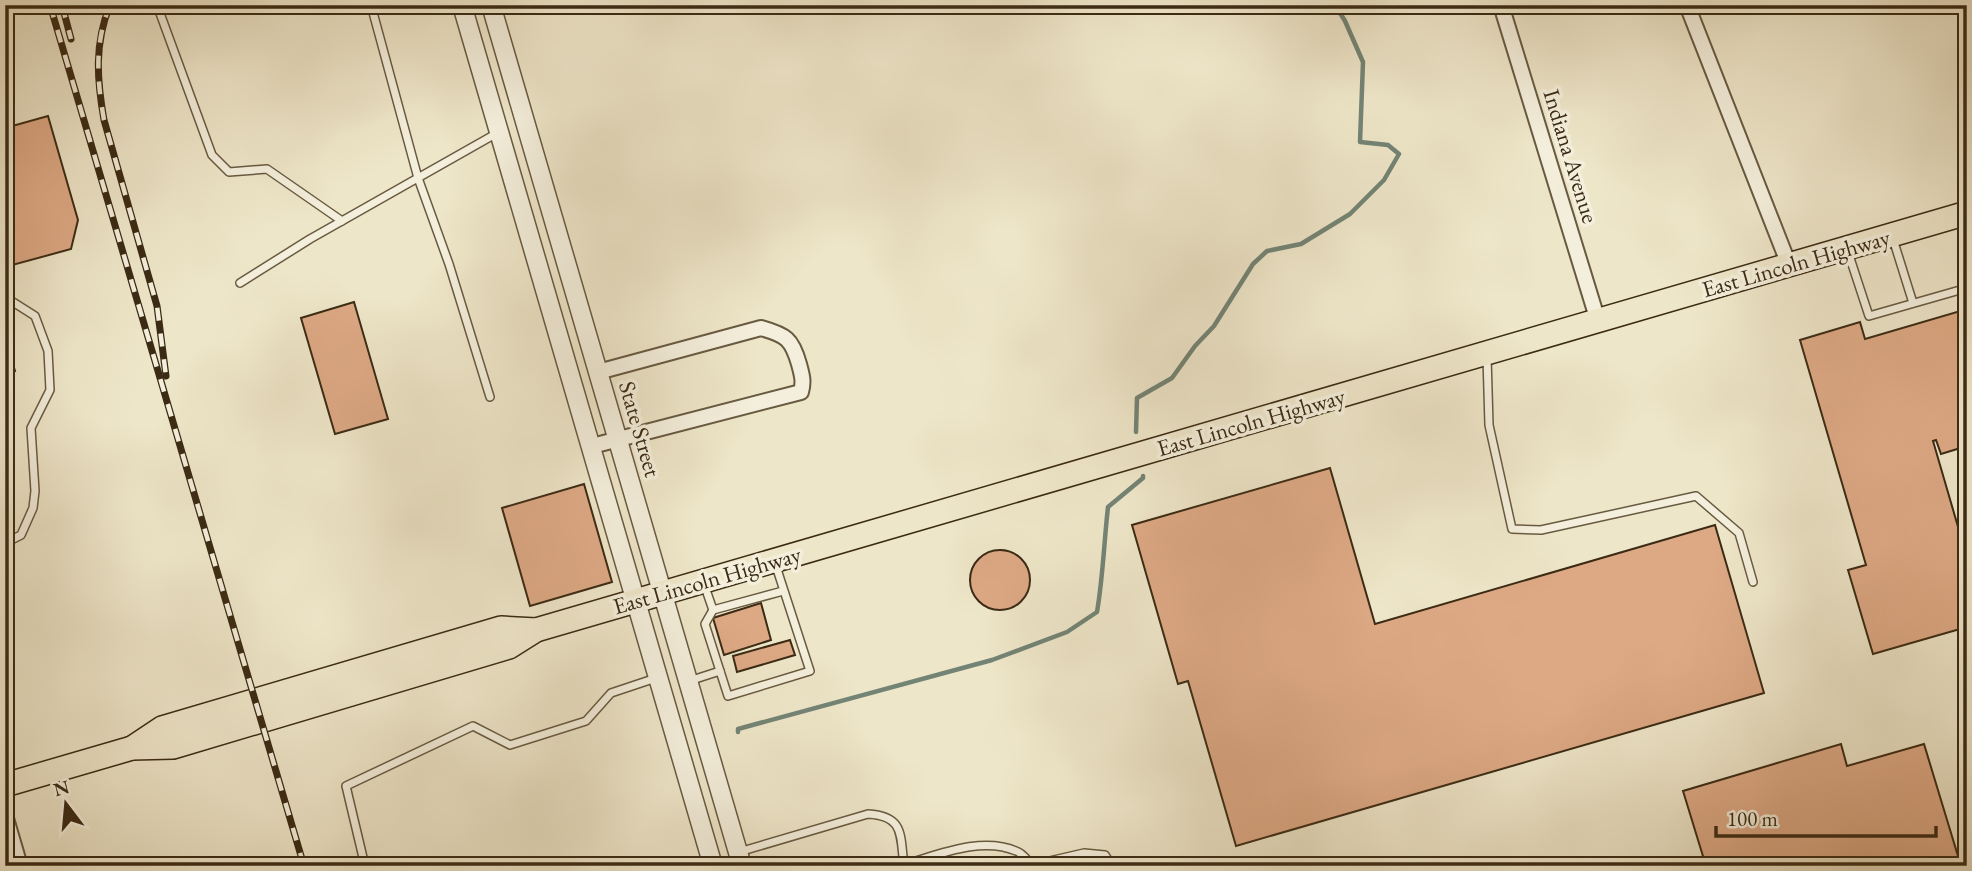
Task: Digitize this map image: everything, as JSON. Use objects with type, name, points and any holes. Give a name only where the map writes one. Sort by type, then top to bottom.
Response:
[{"type":"main road","name":"East Lincoln Highway","points":[[5,785],[132,748],[173,747],[509,647],[536,630],[1967,213]]},
{"type":"street","points":[[462,5],[713,866]]},
{"type":"street","name":"State Street","points":[[491,5],[740,859]]},
{"type":"street","name":"Indiana Avenue","points":[[1501,5],[1598,321]]},
{"type":"street","points":[[1687,5],[1789,265]]},
{"type":"street","points":[[592,446],[801,392],[804,381],[793,345],[780,333],[761,328],[598,372]]},
{"type":"street","points":[[5,815],[20,866]]},
{"type":"lane","points":[[156,5],[212,155],[229,172],[267,169],[342,221]]},
{"type":"lane","points":[[371,5],[418,178],[449,264],[490,397]]},
{"type":"lane","points":[[240,283],[342,221],[499,132]]},
{"type":"lane","points":[[1891,235],[1913,303]]},
{"type":"lane","points":[[1847,248],[1869,316],[1967,288]]},
{"type":"lane","points":[[5,297],[35,316],[48,351],[50,390],[31,428],[35,491],[33,508],[21,534],[5,543]]},
{"type":"lane","points":[[1486,353],[1489,425],[1512,529],[1541,530],[1696,496],[1739,533],[1754,582]]},
{"type":"lane","points":[[774,561],[810,671],[728,696],[705,624],[713,610],[783,591]]},
{"type":"lane","points":[[703,582],[713,610]]},
{"type":"lane","points":[[688,681],[720,671]]},
{"type":"lane","points":[[365,866],[346,786],[472,726],[510,745],[586,721],[611,693],[660,677]]},
{"type":"lane","points":[[740,859],[868,814],[883,815],[894,822],[900,831],[904,865],[973,846],[987,846],[1019,851],[1032,866],[1084,853],[1105,855],[1112,866]]},
{"type":"building","points":[[48,116],[78,220],[71,249],[5,267],[5,128]]},
{"type":"building","points":[[354,302],[388,419],[335,434],[301,318]]},
{"type":"building","points":[[1967,309],[1967,446],[1941,454],[1936,440],[1933,441],[1961,537],[1967,535],[1967,627],[1873,654],[1848,570],[1866,565],[1800,340],[1860,322],[1865,339]]},
{"type":"building","points":[[5,337],[15,371],[5,374]]},
{"type":"building","points":[[1330,468],[1375,624],[1715,525],[1764,693],[1236,846],[1188,681],[1178,684],[1132,525]]},
{"type":"building","points":[[584,484],[612,582],[530,606],[502,508]]},
{"type":"building","points":[[994,550],[1006,550],[1025,563],[1030,580],[1028,592],[1017,605],[1006,610],[994,610],[975,597],[970,586],[970,574],[983,555]]},
{"type":"building","points":[[761,603],[771,640],[724,655],[713,618]]},
{"type":"building","points":[[790,640],[795,655],[737,672],[733,656]]},
{"type":"building","points":[[1841,744],[1847,766],[1924,744],[1961,866],[1706,866],[1683,791]]},
{"type":"waterway","points":[[1136,432],[1137,398],[1172,378],[1195,346],[1214,326],[1253,264],[1267,251],[1301,244],[1350,214],[1384,180],[1399,154],[1388,145],[1360,142],[1363,62],[1335,5]]},
{"type":"waterway","points":[[738,732],[738,729],[992,660],[1067,632],[1097,612],[1108,507],[1143,476]]},
{"type":"railway","points":[[50,5],[304,866]]},
{"type":"railway","points":[[62,5],[71,39]]},
{"type":"railway","points":[[110,5],[101,34],[98,62],[104,120],[157,306],[166,376]]}]
